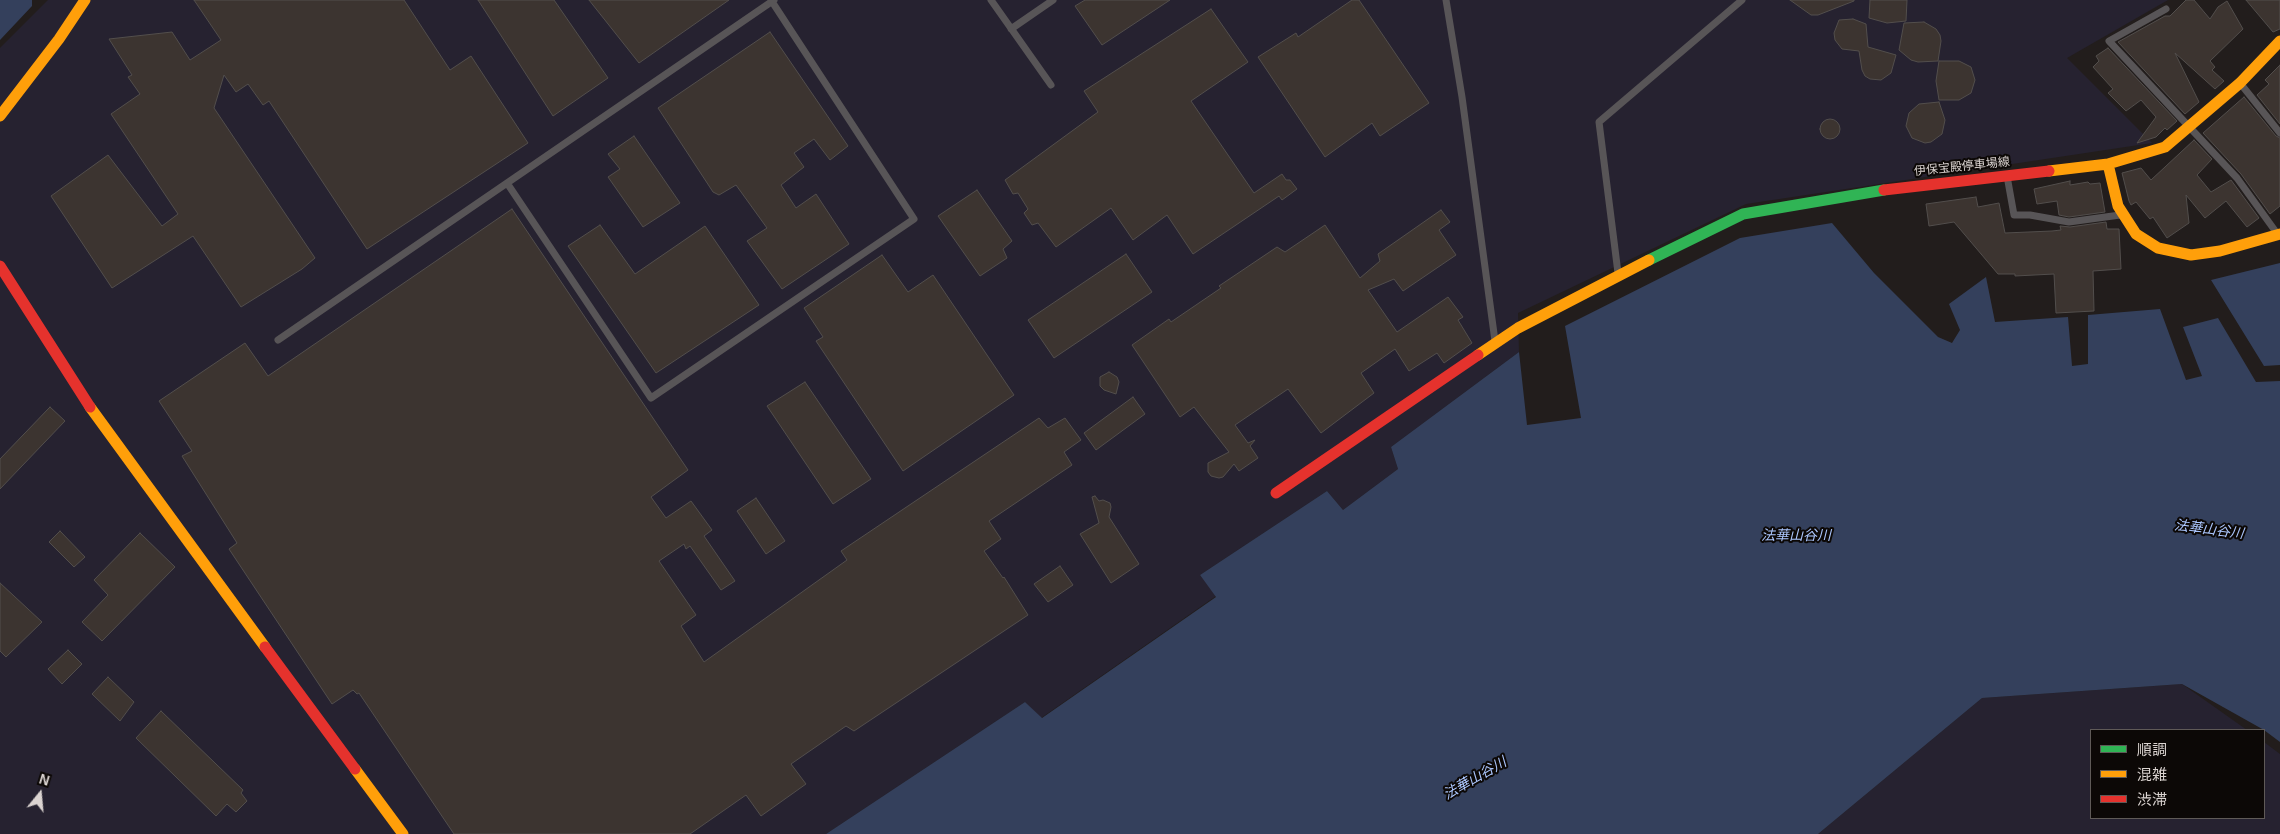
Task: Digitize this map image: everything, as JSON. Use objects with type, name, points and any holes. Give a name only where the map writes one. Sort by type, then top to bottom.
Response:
[{"type":"street","points":[[0,116],[59,39],[85,0]]},
{"type":"street","name":"伊保宝殿停車場線","points":[[1276,493],[1518,328],[1618,275],[1743,214],[1894,188],[2108,164],[2165,147],[2240,83],[2280,41]]},
{"type":"street","points":[[2108,164],[2118,206],[2123,215],[2136,234],[2158,248],[2190,255],[2220,251],[2279,233]]},
{"type":"street","points":[[0,266],[81,394],[132,466],[403,834]]},
{"type":"lane","points":[[278,340],[772,0],[914,219],[651,398],[507,183]]},
{"type":"lane","points":[[991,0],[1051,85]]},
{"type":"lane","points":[[1011,29],[1053,0]]},
{"type":"lane","points":[[1446,0],[1462,97],[1496,344]]},
{"type":"lane","points":[[1618,275],[1599,122],[1742,0]]},
{"type":"lane","points":[[2166,9],[2109,41],[2237,178],[2279,233]]},
{"type":"lane","points":[[2240,83],[2280,133]]},
{"type":"lane","points":[[2007,176],[2014,215],[2030,215],[2069,222],[2123,215]]},
{"type":"shaded area","points":[[48,0],[2168,0],[2067,58],[2152,143],[1746,204],[1518,313],[1519,352],[1391,447],[1398,469],[1343,510],[1327,491],[1200,575],[1216,596],[1041,718],[1025,702],[826,834],[0,834],[0,48]]},
{"type":"shaded area","points":[[2182,684],[2246,729],[2090,729],[2090,819],[2265,819],[2265,743],[2280,754],[2280,834],[1818,834],[1982,698]]},
{"type":"water","points":[[0,0],[32,0],[32,6],[0,40]]},
{"type":"water","name":"法華山谷川","points":[[1832,223],[1874,273],[1938,337],[1952,343],[1960,330],[1949,304],[1986,277],[1995,322],[2068,317],[2072,366],[2088,364],[2088,315],[2160,309],[2186,380],[2202,376],[2183,327],[2218,318],[2256,382],[2280,381],[2280,742],[2265,729],[2182,684],[1982,698],[1818,834],[826,834],[1025,702],[1042,718],[1216,597],[1200,575],[1327,491],[1343,510],[1398,469],[1391,447],[1519,352],[1527,425],[1581,418],[1565,326],[1740,238]]},
{"type":"water","points":[[2280,263],[2280,365],[2264,366],[2211,280]]},
{"type":"building","points":[[194,0],[404,0],[450,70],[471,56],[528,143],[367,249],[269,101],[263,105],[248,84],[236,92],[224,75],[214,108],[315,258],[302,269],[241,307],[193,236],[112,288],[51,196],[108,155],[162,226],[178,214],[111,114],[140,94],[128,77],[132,75],[109,39],[172,32],[190,60],[221,40]]},
{"type":"building","points":[[478,0],[554,0],[608,78],[553,116]]},
{"type":"building","points":[[589,0],[729,0],[639,63]]},
{"type":"building","points":[[1085,0],[1170,0],[1102,45],[1075,6]]},
{"type":"building","points":[[1352,0],[1359,0],[1429,103],[1380,136],[1372,123],[1325,157],[1258,57],[1296,33],[1298,37]]},
{"type":"building","points":[[1790,0],[1854,1],[1818,15],[1811,15]]},
{"type":"building","points":[[1870,0],[1907,0],[1906,21],[1887,23],[1869,18]]},
{"type":"building","points":[[2186,0],[2194,0],[2210,19],[2218,7],[2227,1],[2243,29],[2210,61],[2215,67],[2212,70],[2224,81],[2215,89],[2175,53],[2199,102],[2185,114],[2118,42],[2165,16],[2170,16]]},
{"type":"building","points":[[2246,0],[2280,0],[2280,29],[2273,32]]},
{"type":"building","points":[[1211,9],[1248,62],[1191,101],[1254,193],[1282,174],[1297,189],[1282,200],[1279,196],[1193,254],[1167,215],[1133,240],[1111,208],[1056,247],[1038,223],[1032,225],[1024,213],[1028,209],[1018,193],[1013,194],[1005,180],[1098,112],[1084,91]]},
{"type":"building","points":[[1853,19],[1866,24],[1868,47],[1896,55],[1891,73],[1881,80],[1870,79],[1865,76],[1862,70],[1859,51],[1842,49],[1835,40],[1834,33],[1839,20]]},
{"type":"building","points":[[1924,22],[1936,29],[1940,35],[1938,61],[1918,62],[1911,60],[1899,50],[1904,23]]},
{"type":"building","points":[[770,32],[848,146],[830,160],[814,139],[794,153],[804,167],[781,185],[796,208],[816,194],[849,244],[782,289],[747,241],[767,228],[736,185],[719,195],[713,192],[658,108]]},
{"type":"building","points":[[2108,48],[2177,121],[2167,130],[2165,128],[2156,137],[2137,143],[2156,117],[2141,100],[2126,111],[2108,93],[2113,89],[2093,67],[2099,61],[2096,56]]},
{"type":"building","points":[[1939,61],[1959,61],[1971,67],[1975,80],[1971,93],[1959,100],[1939,100],[1936,81]]},
{"type":"building","points":[[2280,65],[2280,124],[2257,95],[2269,84],[2265,80]]},
{"type":"building","points":[[2244,97],[2276,136],[2280,138],[2280,206],[2270,214],[2241,174],[2203,133]]},
{"type":"building","points":[[1939,102],[1945,120],[1942,134],[1931,142],[1925,143],[1912,138],[1906,126],[1909,113],[1919,104]]},
{"type":"building","points":[[1830,119],[1837,122],[1840,129],[1837,136],[1830,139],[1823,136],[1820,129],[1823,122]]},
{"type":"building","points":[[634,136],[680,203],[643,227],[608,177],[620,169],[608,154]]},
{"type":"building","points":[[2194,140],[2212,159],[2197,175],[2211,192],[2231,180],[2259,218],[2247,227],[2226,201],[2205,218],[2186,195],[2189,223],[2167,238],[2153,217],[2150,219],[2136,202],[2131,205],[2122,173],[2141,168],[2151,180]]},
{"type":"building","points":[[2070,181],[2070,185],[2088,182],[2090,184],[2100,183],[2105,212],[2069,217],[2059,215],[2057,201],[2037,204],[2034,189]]},
{"type":"building","points":[[977,190],[1012,241],[1003,249],[1007,258],[980,276],[938,216]]},
{"type":"building","points":[[1976,197],[1978,207],[1999,203],[2005,233],[2052,231],[2061,230],[2060,226],[2070,227],[2106,222],[2107,229],[2119,229],[2121,269],[2093,271],[2094,311],[2056,313],[2054,274],[2015,276],[2015,274],[1998,274],[1954,222],[1929,226],[1926,204]]},
{"type":"building","points":[[512,209],[688,470],[651,497],[666,518],[691,501],[712,530],[704,536],[735,581],[721,590],[690,546],[686,549],[684,544],[659,561],[696,615],[681,626],[704,662],[847,560],[841,551],[1039,418],[1048,428],[1065,418],[1081,440],[1064,452],[1072,465],[989,521],[1001,539],[984,551],[1004,577],[1028,615],[854,731],[846,726],[791,764],[806,784],[761,816],[746,795],[690,834],[454,834],[359,693],[357,694],[353,690],[332,704],[229,549],[237,543],[182,456],[192,451],[159,401],[245,343],[268,376]]},
{"type":"building","points":[[1441,210],[1450,222],[1439,230],[1456,255],[1403,291],[1394,279],[1368,290],[1397,332],[1448,297],[1463,317],[1458,320],[1472,343],[1444,363],[1437,353],[1409,371],[1395,349],[1361,373],[1374,393],[1321,433],[1288,389],[1235,425],[1248,443],[1255,440],[1250,446],[1258,458],[1239,471],[1234,464],[1223,477],[1211,476],[1208,472],[1208,463],[1229,452],[1194,407],[1180,417],[1132,345],[1169,319],[1171,322],[1221,288],[1219,286],[1277,247],[1285,252],[1325,225],[1360,278],[1380,261],[1378,254]]},
{"type":"building","points":[[600,225],[635,274],[705,226],[759,305],[656,373],[568,246]]},
{"type":"building","points":[[1126,254],[1152,292],[1054,358],[1028,320]]},
{"type":"building","points":[[882,255],[908,292],[933,275],[1014,395],[903,471],[816,341],[823,337],[804,308]]},
{"type":"building","points":[[1109,372],[1117,377],[1119,382],[1116,394],[1104,390],[1100,386],[1100,377]]},
{"type":"building","points":[[805,382],[871,479],[833,504],[767,406]]},
{"type":"building","points":[[1133,397],[1145,414],[1096,450],[1084,433]]},
{"type":"building","points":[[50,407],[65,421],[0,489],[0,459]]},
{"type":"building","points":[[1095,496],[1099,501],[1103,500],[1110,503],[1109,517],[1139,564],[1111,583],[1080,534],[1099,523],[1092,497]]},
{"type":"building","points":[[756,498],[785,541],[766,554],[737,511]]},
{"type":"building","points":[[60,531],[85,557],[74,567],[49,542]]},
{"type":"building","points":[[140,533],[175,567],[102,641],[82,622],[108,595],[94,580]]},
{"type":"building","points":[[1060,566],[1073,585],[1048,602],[1034,584]]},
{"type":"building","points":[[0,583],[42,622],[6,657],[0,651]]},
{"type":"building","points":[[68,650],[82,664],[62,684],[48,669]]},
{"type":"building","points":[[108,677],[134,702],[120,721],[92,694]]},
{"type":"building","points":[[161,711],[243,790],[241,793],[247,801],[236,812],[227,804],[216,816],[136,738]]},
{"type":"traffic: fast","points":[[1649,260],[1743,214],[1884,190]]},
{"type":"traffic: slow","points":[[0,116],[59,39],[85,0]]},
{"type":"traffic: slow","points":[[2049,171],[2108,164],[2165,147],[2240,83],[2280,41]]},
{"type":"traffic: slow","points":[[2108,164],[2118,206],[2136,234],[2158,248],[2191,255],[2220,251],[2280,234]]},
{"type":"traffic: slow","points":[[1478,355],[1518,328],[1649,260]]},
{"type":"traffic: slow","points":[[90,407],[265,647]]},
{"type":"traffic: slow","points":[[355,769],[403,834]]},
{"type":"traffic: jam","points":[[1884,190],[2049,171]]},
{"type":"traffic: jam","points":[[0,266],[90,407]]},
{"type":"traffic: jam","points":[[1276,493],[1478,355]]},
{"type":"traffic: jam","points":[[265,647],[355,769]]}]
